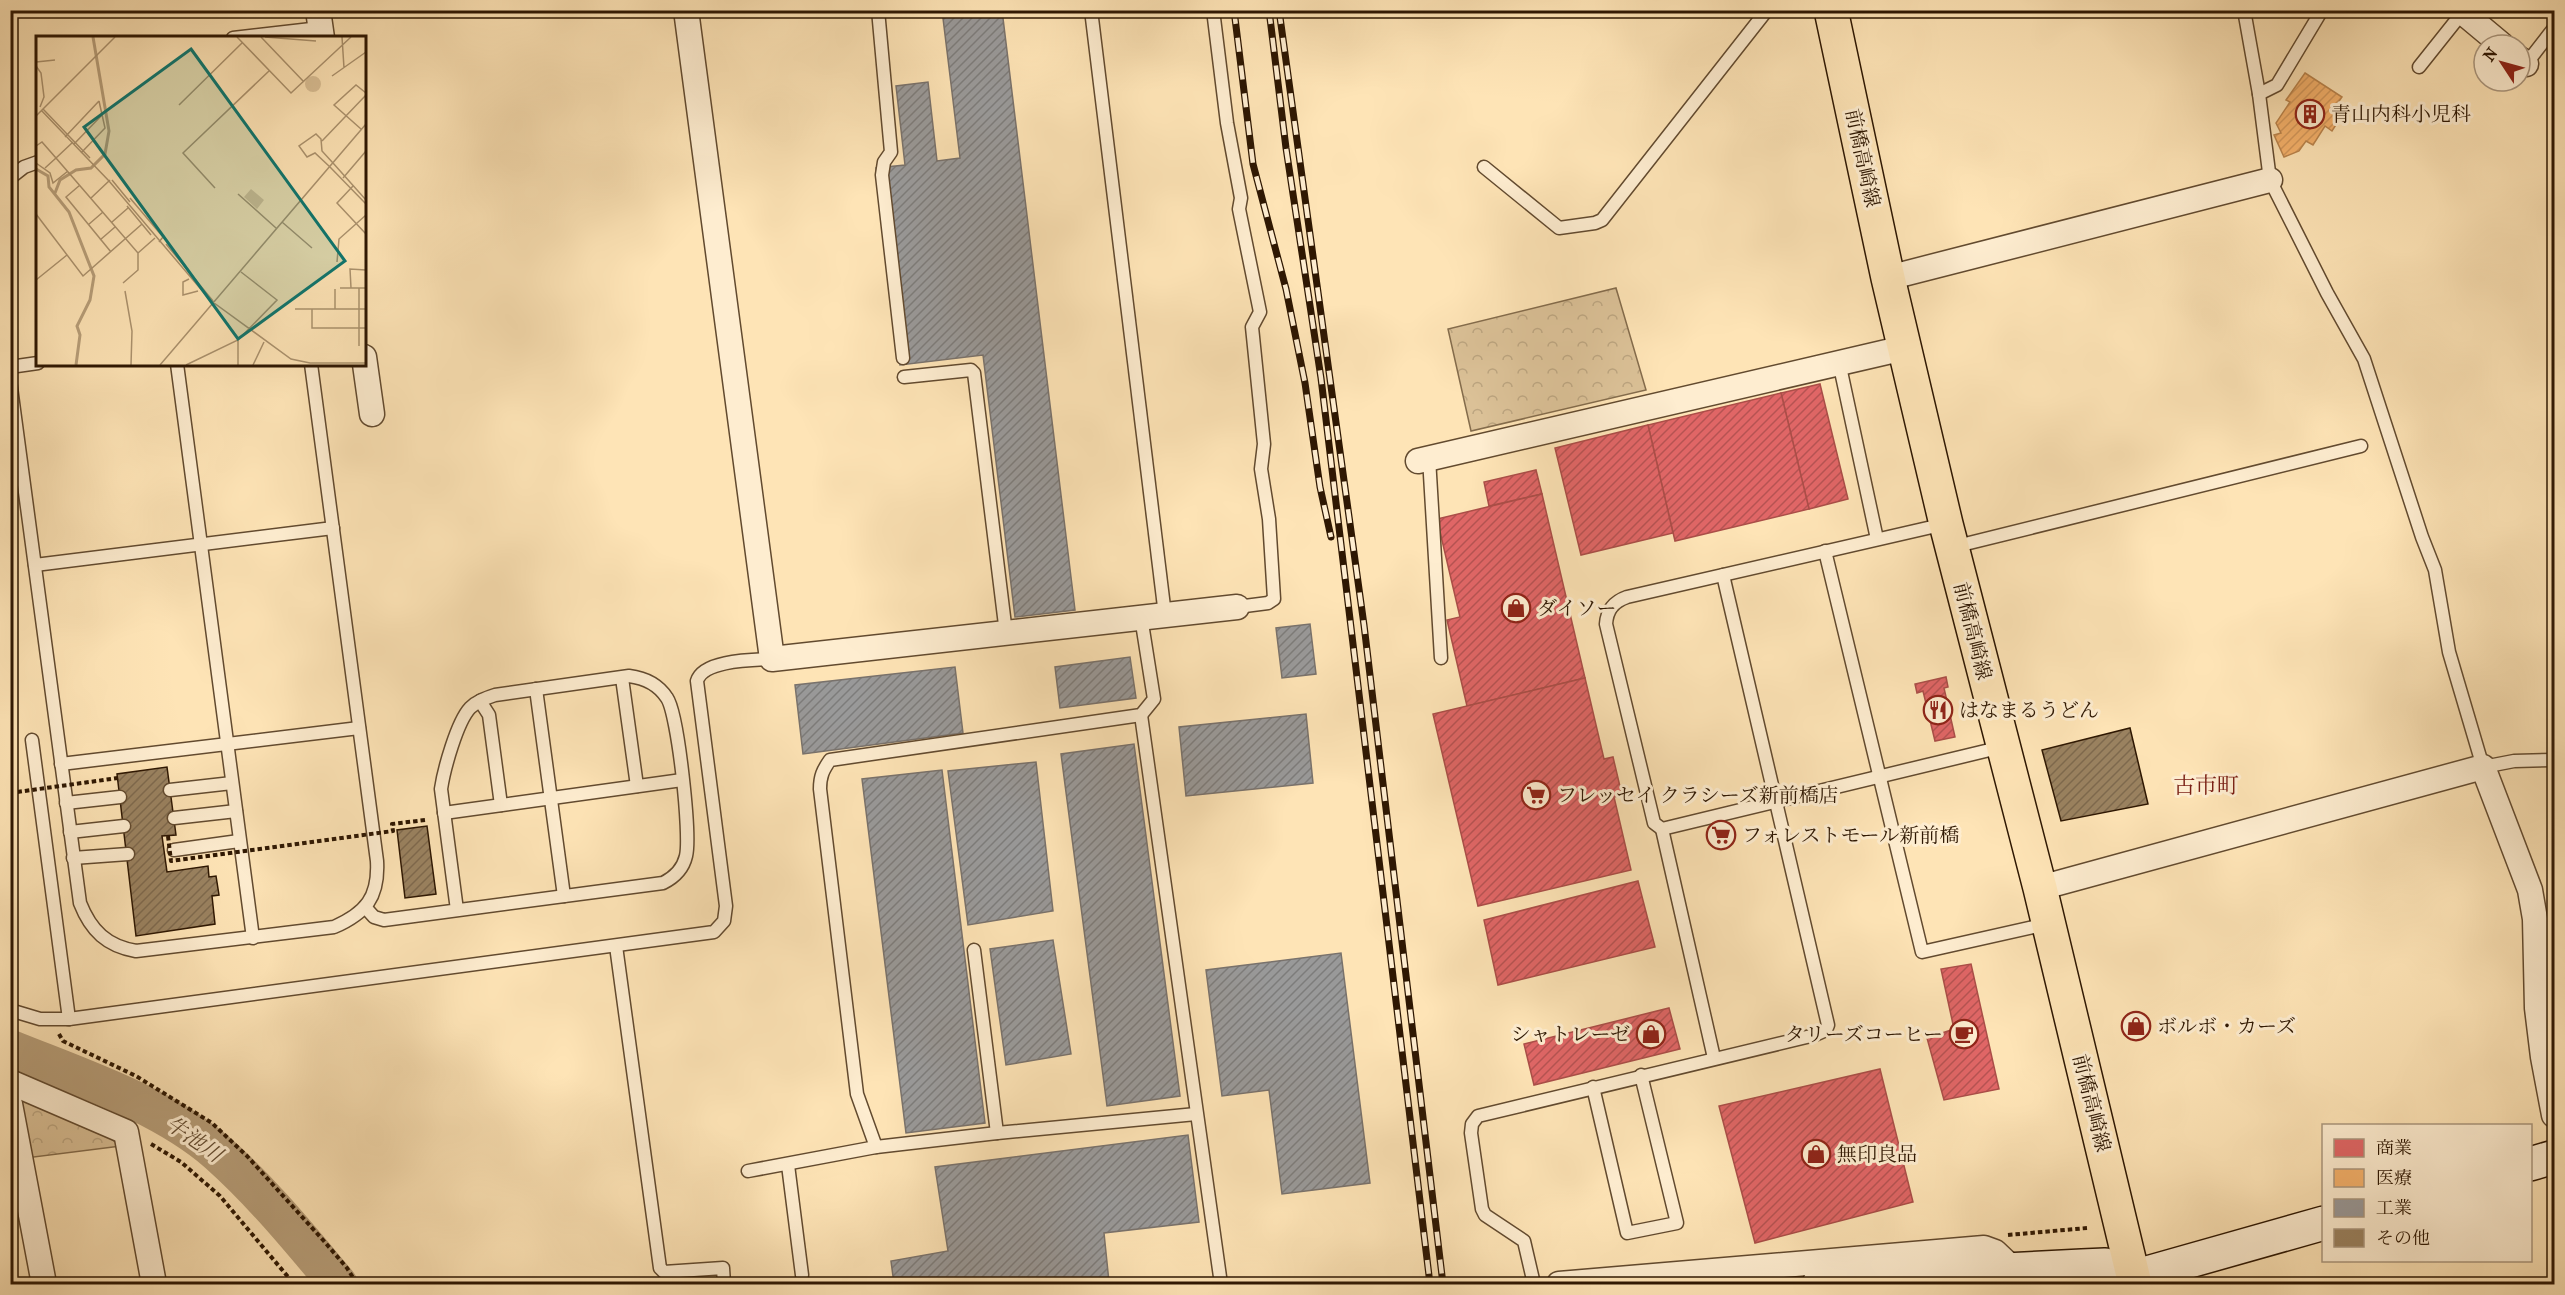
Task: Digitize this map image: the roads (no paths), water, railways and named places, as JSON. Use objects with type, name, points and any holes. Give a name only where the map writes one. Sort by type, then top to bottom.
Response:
[{"type":"main road","name":"前橋高崎線","points":[[1831,10],[1904,348],[1949,536],[2049,923],[2126,1282]]},
{"type":"street","points":[[686,10],[772,659],[1237,607]]},
{"type":"street","points":[[2461,12],[2487,33]]},
{"type":"street","points":[[1888,278],[2270,180]]},
{"type":"street","points":[[1424,460],[1904,348]]},
{"type":"street","points":[[365,366],[372,414]]},
{"type":"street","points":[[2040,888],[2483,767],[2530,890],[2535,919],[2538,1018],[2554,1115]]},
{"type":"street","points":[[10,1082],[126,1132],[154,1284]]},
{"type":"street","points":[[10,1104],[44,1284]]},
{"type":"street","points":[[2532,1163],[2554,1157]]},
{"type":"street","points":[[1819,1284],[2000,1270],[2105,1265],[2126,1282],[2322,1224]]},
{"type":"street","points":[[1559,1284],[1984,1248],[1995,1252],[2000,1270]]},
{"type":"lane","points":[[878,10],[891,153],[884,162],[882,175],[903,358]]},
{"type":"lane","points":[[1091,10],[1165,615]]},
{"type":"lane","points":[[1213,10],[1227,123],[1241,198],[1239,209],[1260,312],[1252,327],[1264,444],[1261,469],[1269,519],[1274,599],[1268,603],[1237,607]]},
{"type":"lane","points":[[1484,167],[1559,228],[1602,220],[1767,10]]},
{"type":"lane","points":[[2244,10],[2259,93],[2270,180],[2327,293],[2364,359],[2435,570],[2449,652],[2483,767],[2514,761],[2554,760]]},
{"type":"lane","points":[[2259,93],[2269,91],[2277,85],[2322,10]]},
{"type":"lane","points":[[2419,67],[2461,12]]},
{"type":"lane","points":[[246,36],[320,25]]},
{"type":"lane","points":[[2532,52],[2554,28]]},
{"type":"lane","points":[[10,178],[24,167],[36,163]]},
{"type":"lane","points":[[1839,362],[1877,539]]},
{"type":"lane","points":[[10,367],[36,363]]},
{"type":"lane","points":[[177,366],[253,938]]},
{"type":"lane","points":[[10,380],[80,903],[90,925],[97,934],[123,949],[136,951],[334,927],[351,920],[365,907],[375,888],[378,874],[311,366]]},
{"type":"lane","points":[[904,377],[971,370],[974,373],[1006,633]]},
{"type":"lane","points":[[1714,1058],[1662,829],[1654,822],[1606,624],[1611,607],[1621,600],[1877,539],[1949,536],[2361,446]]},
{"type":"lane","points":[[1424,460],[1441,658]]},
{"type":"lane","points":[[35,565],[333,528]]},
{"type":"lane","points":[[1825,551],[1922,952],[2049,923]]},
{"type":"lane","points":[[1534,1284],[1530,1258],[1524,1241],[1485,1215],[1482,1209],[1471,1133],[1472,1124],[1482,1113],[1815,1035],[1826,1030],[1828,1025],[1723,575]]},
{"type":"lane","points":[[876,1147],[857,1094],[820,789],[820,777],[825,767],[830,760],[1141,715],[1154,699],[1141,617]]},
{"type":"lane","points":[[10,1010],[51,1021],[708,934],[718,929],[724,921],[726,906],[697,681],[701,672],[712,666],[772,659]]},
{"type":"lane","points":[[365,907],[374,917],[384,920],[663,883],[679,872],[686,858],[688,844],[672,707],[662,690],[646,679],[622,678],[495,695],[480,700],[465,714],[444,773],[441,789],[457,910]]},
{"type":"lane","points":[[622,678],[637,786]]},
{"type":"lane","points":[[536,689],[564,896]]},
{"type":"lane","points":[[480,700],[489,716],[501,805]]},
{"type":"lane","points":[[1141,715],[1221,1284]]},
{"type":"lane","points":[[61,764],[359,728]]},
{"type":"lane","points":[[32,740],[69,1019]]},
{"type":"lane","points":[[1662,829],[2003,747]]},
{"type":"lane","points":[[444,813],[682,780]]},
{"type":"lane","points":[[170,790],[232,783]]},
{"type":"lane","points":[[66,803],[120,797]]},
{"type":"lane","points":[[174,818],[236,811]]},
{"type":"lane","points":[[70,832],[124,826]]},
{"type":"lane","points":[[174,850],[239,841]]},
{"type":"lane","points":[[73,858],[128,854]]},
{"type":"lane","points":[[616,946],[660,1268],[664,1272],[723,1268],[724,1284]]},
{"type":"lane","points":[[974,950],[997,1133]]},
{"type":"lane","points":[[1593,1087],[1627,1233],[1677,1223],[1641,1075]]},
{"type":"lane","points":[[748,1171],[876,1147],[1196,1114]]},
{"type":"lane","points":[[788,1165],[802,1275]]},
{"type":"waterway","name":"牛池川","points":[[10,1049],[119,1093],[172,1120],[196,1136],[218,1153],[250,1184],[338,1284]]},
{"type":"railway","points":[[1234,10],[1253,164],[1286,289],[1305,383],[1320,487],[1331,537]]},
{"type":"railway","points":[[1269,10],[1286,148],[1321,378],[1430,1284]]},
{"type":"railway","points":[[1279,10],[1364,625],[1443,1284]]},
{"type":"place","name":"青山内科小児科","points":[[2310,114]]},
{"type":"place","name":"ダイソー","points":[[1516,608]]},
{"type":"place","name":"はなまるうどん","points":[[1938,710]]},
{"type":"place","name":"フレッセイ クラシーズ新前橋店","points":[[1536,795]]},
{"type":"place","name":"フォレストモール新前橋","points":[[1721,835]]},
{"type":"place","name":"ボルボ・カーズ","points":[[2136,1026]]},
{"type":"place","name":"シャトレーゼ","points":[[1651,1034]]},
{"type":"place","name":"タリーズコーヒー","points":[[1964,1034]]},
{"type":"place","name":"無印良品","points":[[1816,1154]]},
{"type":"district","name":"古市町","points":[[2206,785]]}]
